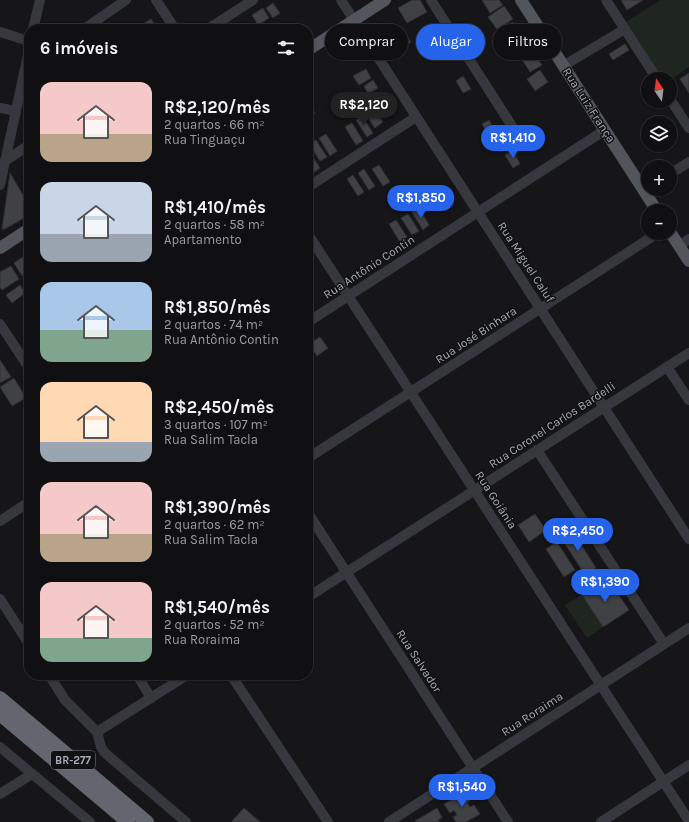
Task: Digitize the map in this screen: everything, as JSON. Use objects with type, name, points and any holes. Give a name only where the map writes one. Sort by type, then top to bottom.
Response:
[{"type":"highway","name":"BR-277","points":[[0,698],[147,822]]},
{"type":"highway","name":"BR-277","points":[[0,714],[128,822]]},
{"type":"main road","points":[[313,47],[385,0]]},
{"type":"main road","name":"Rua Luiz França","points":[[521,0],[605,130],[641,182]]},
{"type":"main road","points":[[0,248],[24,232]]},
{"type":"main road","points":[[684,242],[689,261]]},
{"type":"street","points":[[35,24],[40,0]]},
{"type":"street","points":[[91,24],[126,0]]},
{"type":"street","points":[[156,0],[172,24]]},
{"type":"street","points":[[216,24],[253,0]]},
{"type":"street","name":"Rua Miguel Caluf","points":[[341,0],[689,539]]},
{"type":"street","points":[[430,0],[521,140]]},
{"type":"street","points":[[606,0],[653,72]]},
{"type":"street","points":[[563,66],[625,29]]},
{"type":"street","points":[[0,32],[24,39]]},
{"type":"street","points":[[0,185],[24,80]]},
{"type":"street","points":[[0,108],[16,112]]},
{"type":"street","points":[[676,108],[689,128]]},
{"type":"street","points":[[313,184],[416,117]]},
{"type":"street","name":"Rua Antônio Contin","points":[[313,319],[605,130]]},
{"type":"street","points":[[5,161],[24,148]]},
{"type":"street","points":[[677,170],[689,162]]},
{"type":"street","name":"Rua José Binhara","points":[[313,455],[647,240]]},
{"type":"street","name":"Rua Goiânia","points":[[313,242],[689,821]]},
{"type":"street","points":[[0,324],[24,360]]},
{"type":"street","name":"Rua Coronel Carlos Bardelli","points":[[313,594],[689,353]]},
{"type":"street","points":[[667,367],[689,400]]},
{"type":"street","points":[[537,450],[664,644]]},
{"type":"street","points":[[0,521],[24,507]]},
{"type":"street","name":"Rua Salvador","points":[[313,521],[508,822]]},
{"type":"street","points":[[0,599],[24,636]]},
{"type":"street","name":"Rua Roraima","points":[[389,822],[689,628]]},
{"type":"street","points":[[52,680],[65,700],[97,732],[104,752],[186,822]]},
{"type":"street","points":[[140,680],[151,698]]},
{"type":"street","points":[[97,732],[178,680]]},
{"type":"street","points":[[235,680],[328,822]]},
{"type":"street","points":[[0,747],[90,822]]},
{"type":"street","points":[[601,822],[689,765]]},
{"type":"street","points":[[0,794],[32,774]]},
{"type":"shaded area","points":[[660,0],[689,0],[689,67],[677,75],[677,72],[654,72],[623,24]]},
{"type":"shaded area","points":[[582,595],[603,627],[587,638],[565,605]]},
{"type":"building","points":[[412,0],[420,0],[427,12],[407,23],[398,8]]},
{"type":"building","points":[[482,0],[499,0],[503,5],[490,13]]},
{"type":"building","points":[[621,0],[643,0],[627,10]]},
{"type":"building","points":[[273,3],[280,13],[273,18],[266,8]]},
{"type":"building","points":[[504,6],[513,19],[505,24],[493,24],[488,17]]},
{"type":"building","points":[[263,8],[269,18],[257,24],[252,15]]},
{"type":"building","points":[[151,19],[154,24],[143,24]]},
{"type":"building","points":[[625,44],[629,50],[613,60],[609,54]]},
{"type":"building","points":[[522,60],[538,60],[542,65],[530,72]]},
{"type":"building","points":[[366,69],[371,78],[359,85],[353,76]]},
{"type":"building","points":[[540,70],[548,82],[535,91],[527,79]]},
{"type":"building","points":[[689,73],[689,93],[680,79]]},
{"type":"building","points":[[463,76],[471,89],[463,93],[456,81]]},
{"type":"building","points":[[373,80],[378,88],[368,94],[364,86]]},
{"type":"building","points":[[380,93],[385,100],[376,106],[371,100]]},
{"type":"building","points":[[376,113],[383,122],[375,128],[368,118]]},
{"type":"building","points":[[362,116],[373,133],[367,137],[356,120]]},
{"type":"building","points":[[489,120],[496,133],[489,137],[482,124]]},
{"type":"building","points":[[352,123],[363,141],[356,145],[345,127]]},
{"type":"building","points":[[326,134],[337,151],[330,156],[319,138]]},
{"type":"building","points":[[500,135],[508,148],[500,152],[493,140]]},
{"type":"building","points":[[316,140],[327,157],[320,161],[313,150],[313,142]]},
{"type":"building","points":[[513,151],[520,164],[513,168],[505,155]]},
{"type":"building","points":[[313,158],[320,168],[313,173]]},
{"type":"building","points":[[379,165],[390,182],[383,186],[372,169]]},
{"type":"building","points":[[364,169],[375,186],[369,190],[358,173]]},
{"type":"building","points":[[10,173],[24,197],[24,218],[5,229],[2,229]]},
{"type":"building","points":[[353,175],[364,192],[358,196],[347,179]]},
{"type":"building","points":[[419,208],[429,225],[423,230],[412,212]]},
{"type":"building","points":[[408,214],[419,231],[412,235],[401,218]]},
{"type":"building","points":[[396,220],[407,237],[400,242],[389,224]]},
{"type":"building","points":[[24,256],[24,275],[22,276],[14,263]]},
{"type":"building","points":[[11,266],[19,279],[2,290],[0,287],[0,272]]},
{"type":"building","points":[[20,285],[24,291],[24,294],[12,303],[6,295]]},
{"type":"building","points":[[320,337],[328,348],[317,356],[313,350],[313,341]]},
{"type":"building","points":[[0,360],[11,377],[0,383]]},
{"type":"building","points":[[14,378],[24,395],[24,399],[12,406],[0,387]]},
{"type":"building","points":[[535,514],[546,530],[529,542],[518,525]]},
{"type":"building","points":[[571,529],[596,568],[585,575],[560,536]]},
{"type":"building","points":[[557,542],[575,570],[564,577],[546,549]]},
{"type":"building","points":[[607,578],[629,610],[603,627],[582,595]]},
{"type":"building","points":[[466,791],[471,800],[467,803],[470,807],[474,805],[480,814],[466,822],[456,822],[453,817],[457,815],[454,810],[450,813],[444,804]]},
{"type":"building","points":[[244,808],[260,822],[233,822],[232,821]]},
{"type":"building","points":[[437,808],[442,818],[438,820],[440,822],[415,821]]}]
